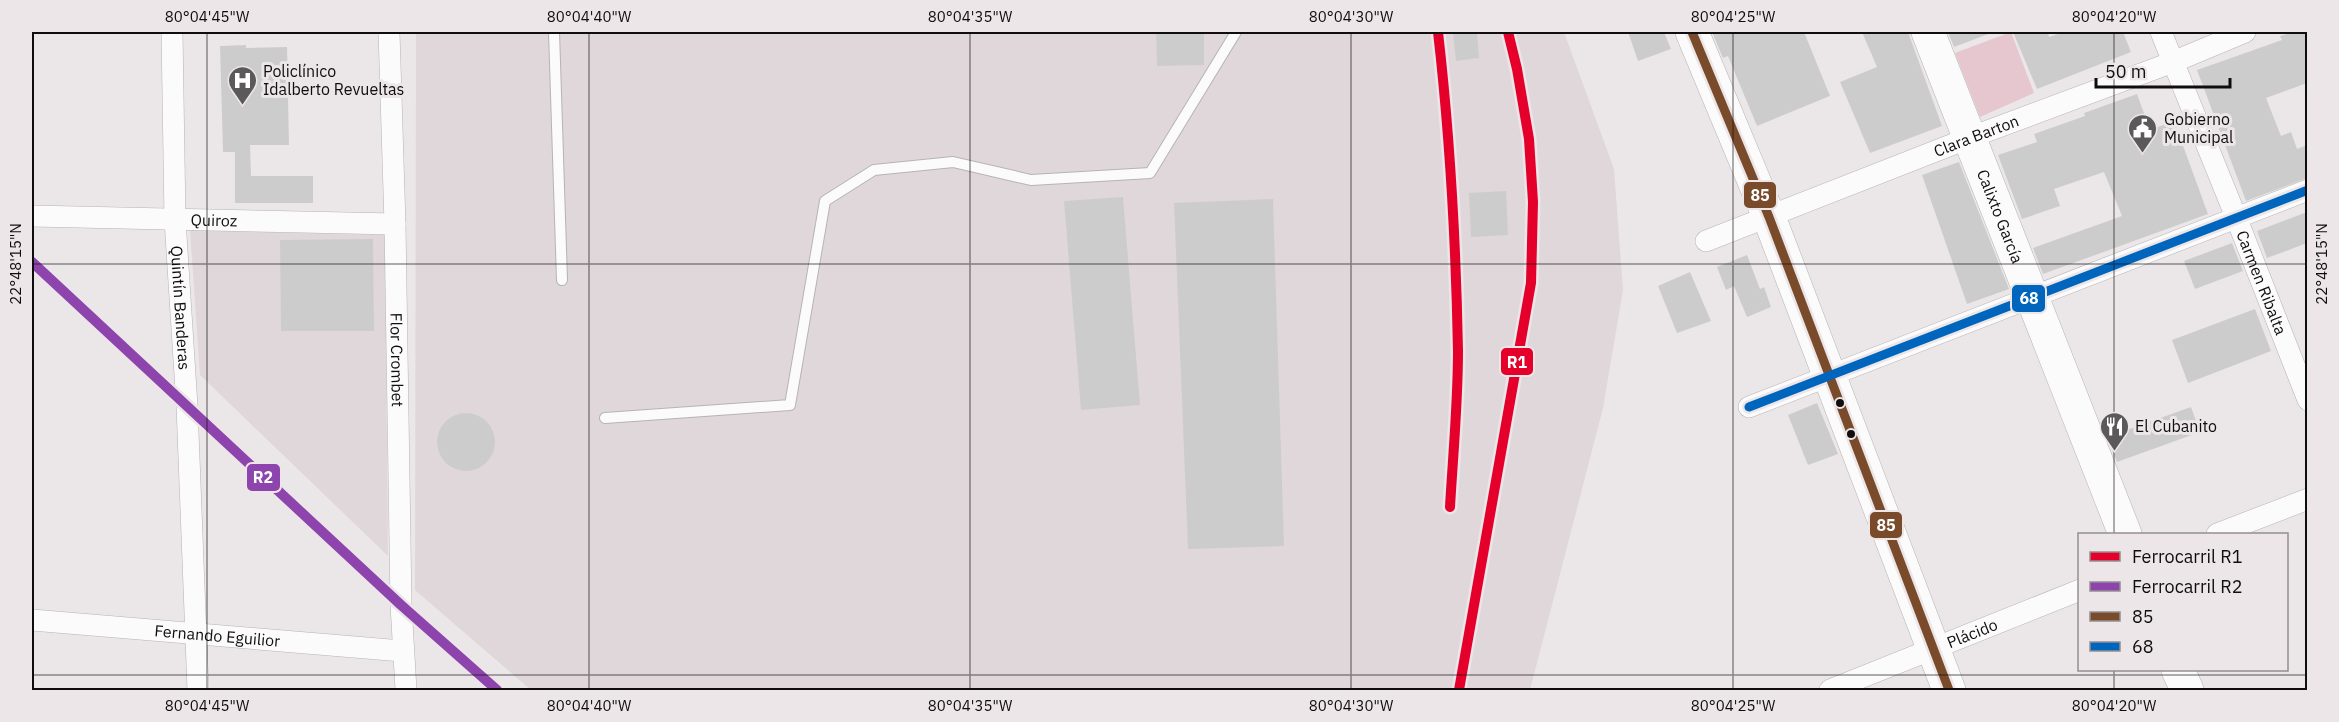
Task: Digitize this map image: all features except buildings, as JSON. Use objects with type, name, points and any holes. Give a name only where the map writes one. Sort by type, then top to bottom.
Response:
[{"type":"main road","points":[[1692,32],[1769,217],[1949,690]]},
{"type":"main road","name":"Calixto García","points":[[1928,32],[2125,533]]},
{"type":"main road","points":[[2179,671],[2187,690]]},
{"type":"street","name":"Quintín Banderas","points":[[172,32],[175,220],[187,406],[198,690]]},
{"type":"street","name":"Flor Crombet","points":[[388,32],[395,224],[402,651],[406,690]]},
{"type":"street","name":"Carmen Ribalta","points":[[2161,32],[2307,400]]},
{"type":"street","name":"Clara Barton","points":[[1706,241],[1969,138],[2173,62],[2245,32]]},
{"type":"street","points":[[1749,407],[2307,190]]},
{"type":"street","name":"Quiroz","points":[[32,216],[395,224]]},
{"type":"street","points":[[2220,533],[2307,499]]},
{"type":"street","name":"Plácido","points":[[1830,690],[2078,590]]},
{"type":"street","name":"Fernando Eguilior","points":[[32,620],[402,651]]},
{"type":"lane","points":[[554,32],[562,280]]},
{"type":"lane","points":[[604,418],[790,405],[825,201],[874,170],[953,162],[1031,180],[1150,173],[1236,32]]},
{"type":"shaded area","points":[[416,32],[1564,32],[1614,169],[1623,290],[1603,408],[1530,690],[531,690],[415,590]]},
{"type":"shaded area","points":[[2011,32],[2034,93],[1980,117],[1955,53]]},
{"type":"shaded area","points":[[190,230],[385,235],[388,556],[200,375]]},
{"type":"rail line","name":"R1","points":[[1438,32],[1449,151],[1457,311],[1457,390],[1450,507]]},
{"type":"rail line","name":"R1","points":[[1459,690],[1531,283],[1533,202],[1529,139],[1508,32]]},
{"type":"rail line","name":"R2","points":[[32,262],[401,605],[497,690]]},
{"type":"transit line","name":"85","points":[[1692,32],[1769,217],[1949,690]]},
{"type":"transit line","name":"68","points":[[1749,407],[2308,190]]},
{"type":"place","name":"Policlínico Idalberto Revueltas","points":[[242,106]]},
{"type":"place","name":"Gobierno Municipal","points":[[2143,154]]},
{"type":"place","name":"El Cubanito","points":[[2114,452]]}]
